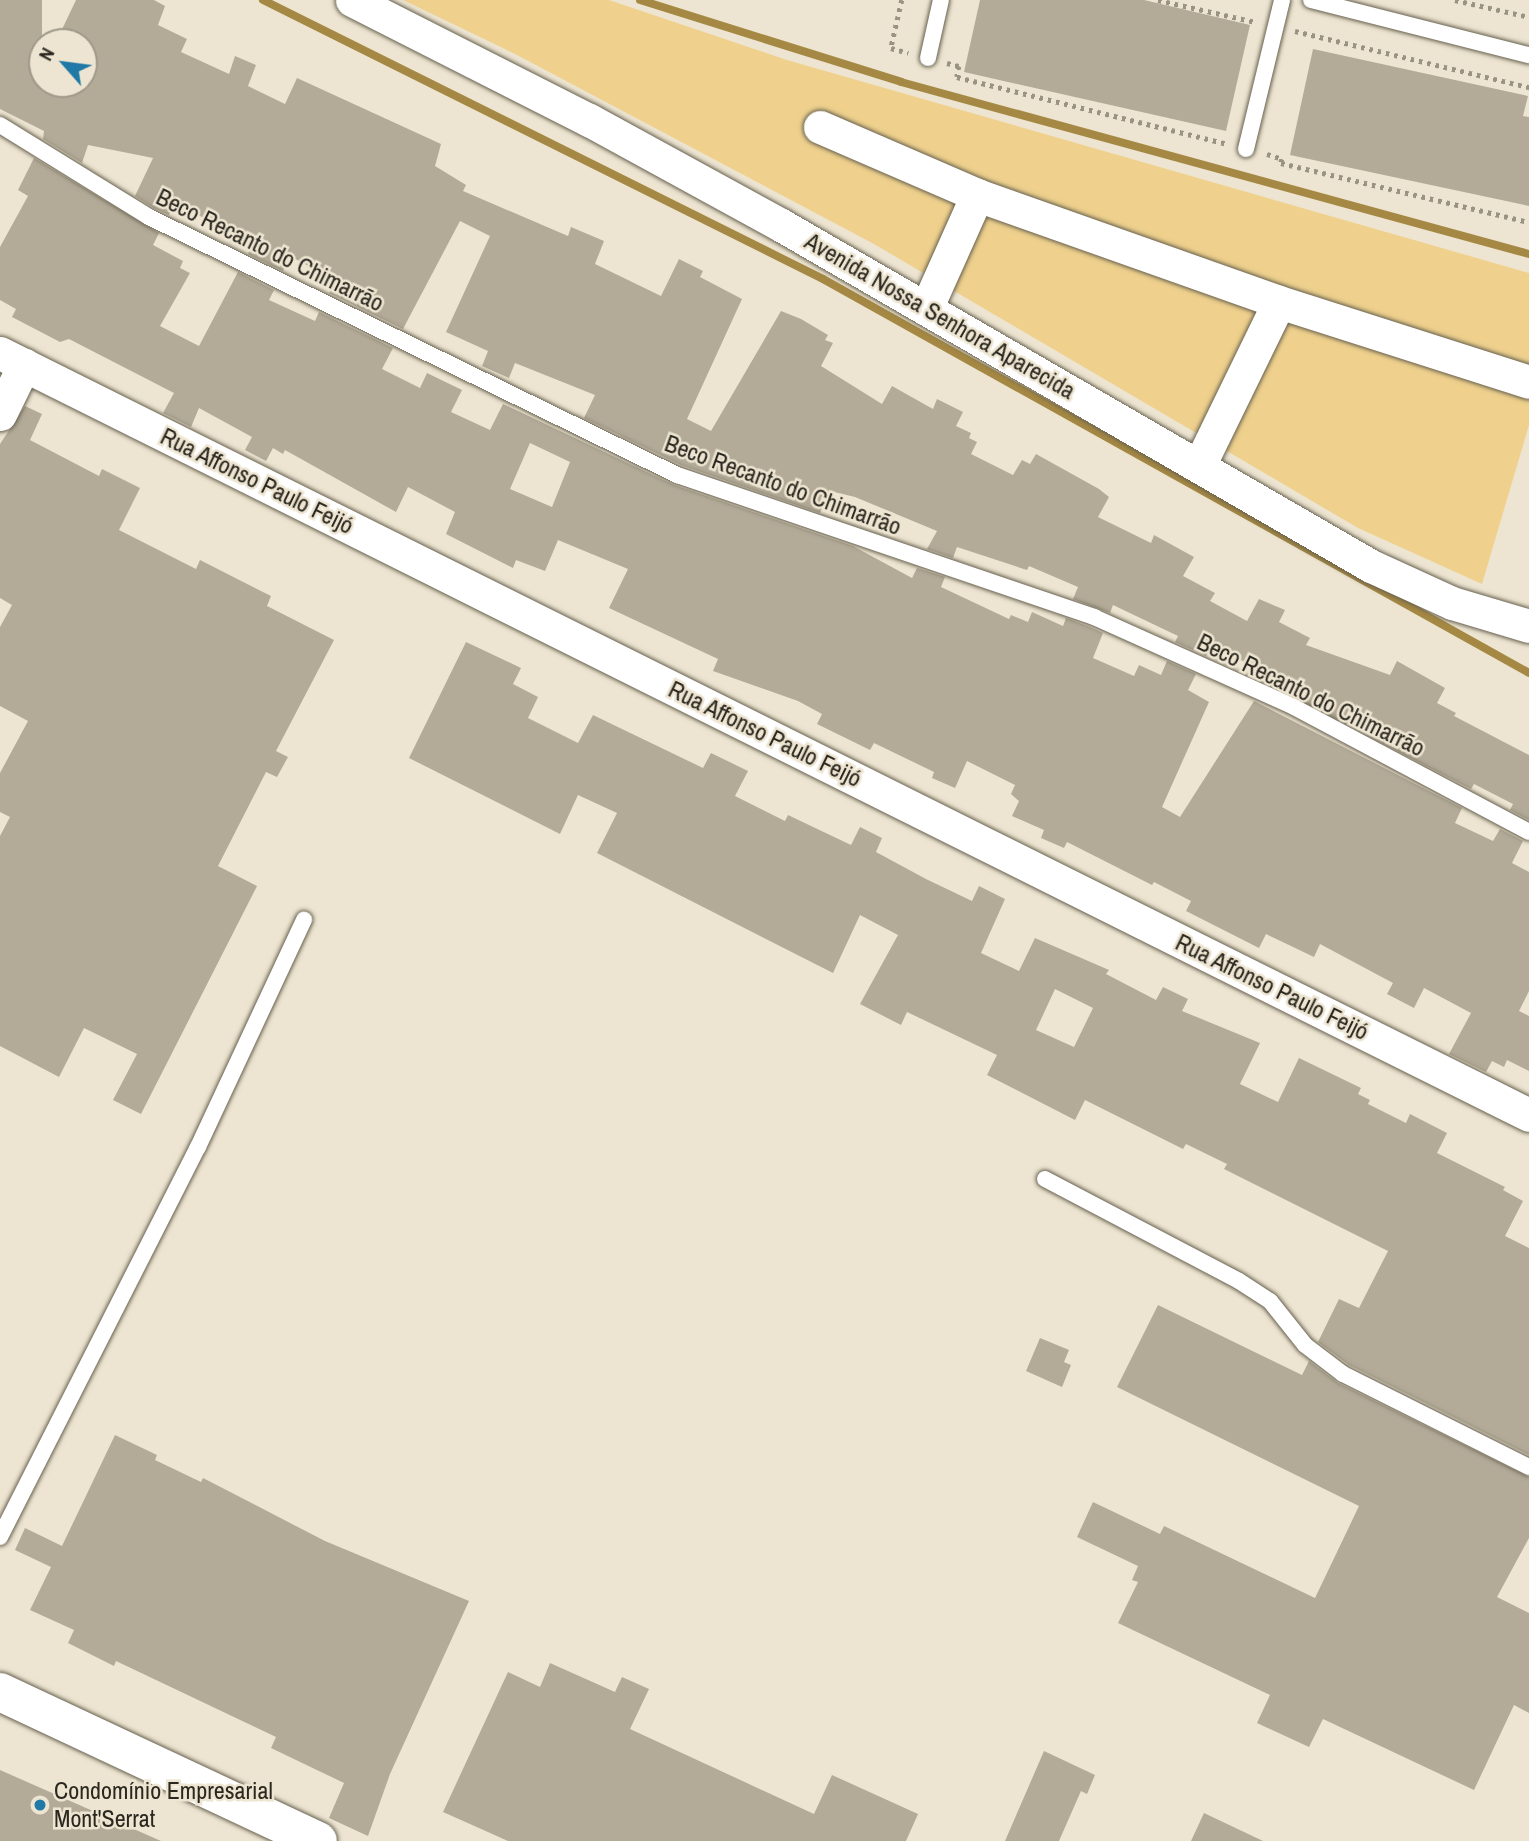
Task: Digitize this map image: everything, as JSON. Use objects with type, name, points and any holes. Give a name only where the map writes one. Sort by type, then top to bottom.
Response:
[{"type":"street","name":"Avenida Nossa Senhora Aparecida","points":[[352,0],[601,126],[926,309],[1371,566],[1452,603],[1529,626]]},
{"type":"street","points":[[820,127],[977,195],[1279,302],[1529,382]]},
{"type":"street","points":[[926,309],[977,195]]},
{"type":"street","points":[[1199,466],[1279,302]]},
{"type":"street","points":[[0,414],[12,359]]},
{"type":"street","name":"Rua Affonso Paulo Feijó","points":[[12,359],[1529,1115]]},
{"type":"street","points":[[0,1692],[312,1840]]},
{"type":"lane","points":[[928,58],[941,0]]},
{"type":"lane","points":[[1246,149],[1282,0]]},
{"type":"lane","points":[[1311,0],[1529,55]]},
{"type":"lane","name":"Beco Recanto do Chimarrão","points":[[0,125],[149,217],[677,475],[1094,617],[1294,707],[1529,832]]},
{"type":"lane","points":[[0,1537],[198,1147],[304,920]]},
{"type":"lane","points":[[1045,1179],[1239,1280],[1270,1301],[1306,1345],[1343,1374],[1529,1467]]},
{"type":"path","points":[[902,0],[891,48],[959,66],[957,76],[1246,149],[1282,159],[1281,163],[1529,222]]},
{"type":"path","points":[[1158,0],[1529,87]]},
{"type":"path","points":[[1455,0],[1529,17]]},
{"type":"shaded area","points":[[403,0],[609,0],[787,60],[1529,273],[1529,425],[1482,584],[1358,528],[874,244],[515,54]]},
{"type":"building","points":[[0,0],[42,0],[42,28],[28,28],[28,98],[98,98],[98,28],[63,28],[76,0],[154,0],[165,6],[158,25],[187,39],[181,52],[229,74],[235,56],[256,65],[248,86],[285,104],[297,78],[441,144],[435,166],[466,185],[463,191],[568,236],[571,227],[604,241],[595,264],[661,296],[679,259],[703,271],[700,277],[742,299],[687,419],[711,431],[781,311],[801,319],[828,335],[825,340],[833,343],[821,366],[882,404],[892,386],[933,409],[937,399],[963,412],[956,426],[971,433],[969,438],[977,442],[971,454],[1013,475],[1022,460],[1030,464],[1036,454],[1099,489],[1109,497],[1098,517],[1151,543],[1154,535],[1194,557],[1183,576],[1215,593],[1210,601],[1247,621],[1259,599],[1285,610],[1279,622],[1310,638],[1306,645],[1390,675],[1397,661],[1445,688],[1437,703],[1456,713],[1454,716],[1529,755],[1529,820],[1510,810],[1513,804],[1474,784],[1471,789],[1265,683],[1270,676],[1230,654],[1228,661],[1209,651],[1206,656],[1175,642],[1178,636],[1113,605],[1110,613],[1073,599],[1078,587],[1029,566],[1027,570],[957,547],[953,558],[927,549],[937,531],[855,497],[830,491],[820,513],[681,465],[584,418],[595,395],[515,363],[509,378],[482,366],[488,351],[446,332],[490,236],[460,221],[403,329],[329,293],[336,281],[290,256],[283,271],[248,254],[252,243],[175,203],[169,215],[135,196],[153,158],[88,145],[82,163],[43,139],[44,131],[0,109]]},
{"type":"building","points":[[980,0],[1144,0],[1250,25],[1226,131],[964,72]]},
{"type":"building","points":[[1313,49],[1528,96],[1523,116],[1529,117],[1529,206],[1290,155]]},
{"type":"building","points":[[34,158],[159,233],[153,245],[183,261],[180,268],[190,273],[160,326],[199,346],[238,272],[274,290],[269,300],[315,321],[319,312],[393,348],[382,369],[420,388],[427,373],[462,390],[451,412],[490,430],[503,404],[674,485],[853,546],[912,578],[917,568],[945,577],[941,587],[1009,619],[1011,615],[1028,622],[1032,612],[1063,626],[1066,618],[1090,627],[1103,633],[1093,658],[1134,676],[1139,665],[1161,675],[1167,661],[1196,674],[1188,690],[1209,702],[1162,807],[1180,817],[1254,701],[1462,808],[1455,823],[1493,841],[1500,829],[1523,841],[1512,863],[1529,872],[1529,991],[1519,1011],[1529,1016],[1529,1071],[1507,1060],[1504,1067],[1492,1061],[1486,1072],[1449,1054],[1471,1013],[1424,988],[1414,1008],[1387,994],[1393,983],[1320,944],[1314,957],[1266,934],[1259,948],[1186,911],[1191,901],[1154,882],[1152,885],[1067,842],[1064,848],[1041,838],[1044,830],[1012,816],[1019,801],[1011,794],[1015,785],[967,761],[955,788],[932,778],[934,772],[874,743],[870,750],[817,724],[822,714],[798,701],[713,671],[718,659],[609,608],[628,569],[558,540],[545,571],[516,560],[513,568],[446,534],[455,512],[408,487],[396,512],[285,450],[283,454],[273,448],[266,461],[245,450],[252,437],[199,408],[191,427],[163,413],[174,393],[69,339],[60,342],[12,317],[16,309],[0,300],[0,247],[28,196],[18,190]],"holes":[[[530,443],[570,462],[552,507],[510,489]]]},
{"type":"building","points":[[25,406],[42,414],[30,440],[99,476],[102,469],[140,488],[119,530],[196,569],[200,560],[271,596],[267,606],[334,640],[276,751],[288,757],[277,777],[266,772],[218,866],[257,886],[141,1114],[113,1100],[137,1054],[84,1028],[59,1077],[0,1046],[0,836],[10,817],[0,812],[0,773],[28,721],[0,706],[0,627],[12,605],[0,598],[0,444]]},
{"type":"building","points":[[466,642],[521,668],[513,684],[538,697],[528,718],[578,743],[593,715],[703,768],[711,753],[748,771],[735,796],[785,821],[788,815],[851,845],[860,827],[882,838],[876,852],[926,879],[972,901],[979,886],[1005,899],[981,953],[1019,971],[1035,938],[1109,970],[1106,974],[1156,1000],[1163,987],[1188,999],[1182,1011],[1260,1043],[1240,1084],[1278,1102],[1299,1058],[1361,1088],[1358,1094],[1370,1100],[1368,1104],[1406,1123],[1410,1114],[1447,1133],[1437,1153],[1505,1187],[1503,1190],[1523,1201],[1505,1236],[1529,1248],[1529,1455],[1349,1365],[1318,1342],[1339,1299],[1359,1308],[1388,1251],[1224,1169],[1227,1164],[1186,1144],[1183,1149],[1085,1100],[1075,1120],[987,1075],[997,1055],[907,1012],[901,1025],[860,1004],[898,935],[860,915],[833,973],[597,853],[617,813],[578,795],[560,834],[409,758]],"holes":[[[1055,989],[1093,1008],[1074,1047],[1036,1030]]]},
{"type":"building","points":[[1158,1305],[1302,1375],[1309,1361],[1338,1383],[1529,1477],[1529,1538],[1497,1597],[1529,1613],[1529,1713],[1514,1705],[1474,1790],[1323,1719],[1309,1747],[1257,1723],[1270,1695],[1118,1623],[1138,1582],[1132,1580],[1138,1566],[1077,1537],[1093,1502],[1160,1534],[1164,1526],[1315,1598],[1359,1506],[1117,1387]]},
{"type":"building","points":[[1040,1338],[1069,1350],[1064,1362],[1071,1365],[1062,1387],[1026,1371]]},
{"type":"building","points":[[115,1435],[157,1455],[155,1460],[201,1482],[203,1478],[325,1541],[469,1601],[390,1774],[368,1836],[329,1818],[344,1783],[271,1748],[276,1737],[116,1661],[114,1666],[68,1643],[74,1630],[30,1610],[51,1567],[15,1550],[25,1528],[62,1546]]},
{"type":"building","points":[[550,1663],[615,1692],[622,1677],[649,1689],[630,1729],[814,1814],[832,1775],[918,1814],[906,1841],[508,1841],[443,1812],[508,1672],[540,1687]]},
{"type":"building","points":[[1044,1751],[1095,1775],[1087,1794],[1081,1791],[1059,1841],[1005,1841]]},
{"type":"building","name":"Condomínio Empresarial Mont'Serrat","points":[[0,1770],[161,1841],[0,1841]]},
{"type":"building","points":[[1204,1813],[1263,1841],[1191,1841]]},
{"type":"waterway","points":[[263,0],[823,279],[1529,673]]},
{"type":"waterway","points":[[640,0],[901,82],[1529,254]]},
{"type":"place","name":"Condomínio Empresarial Mont'Serrat","points":[[40,1805]]}]
